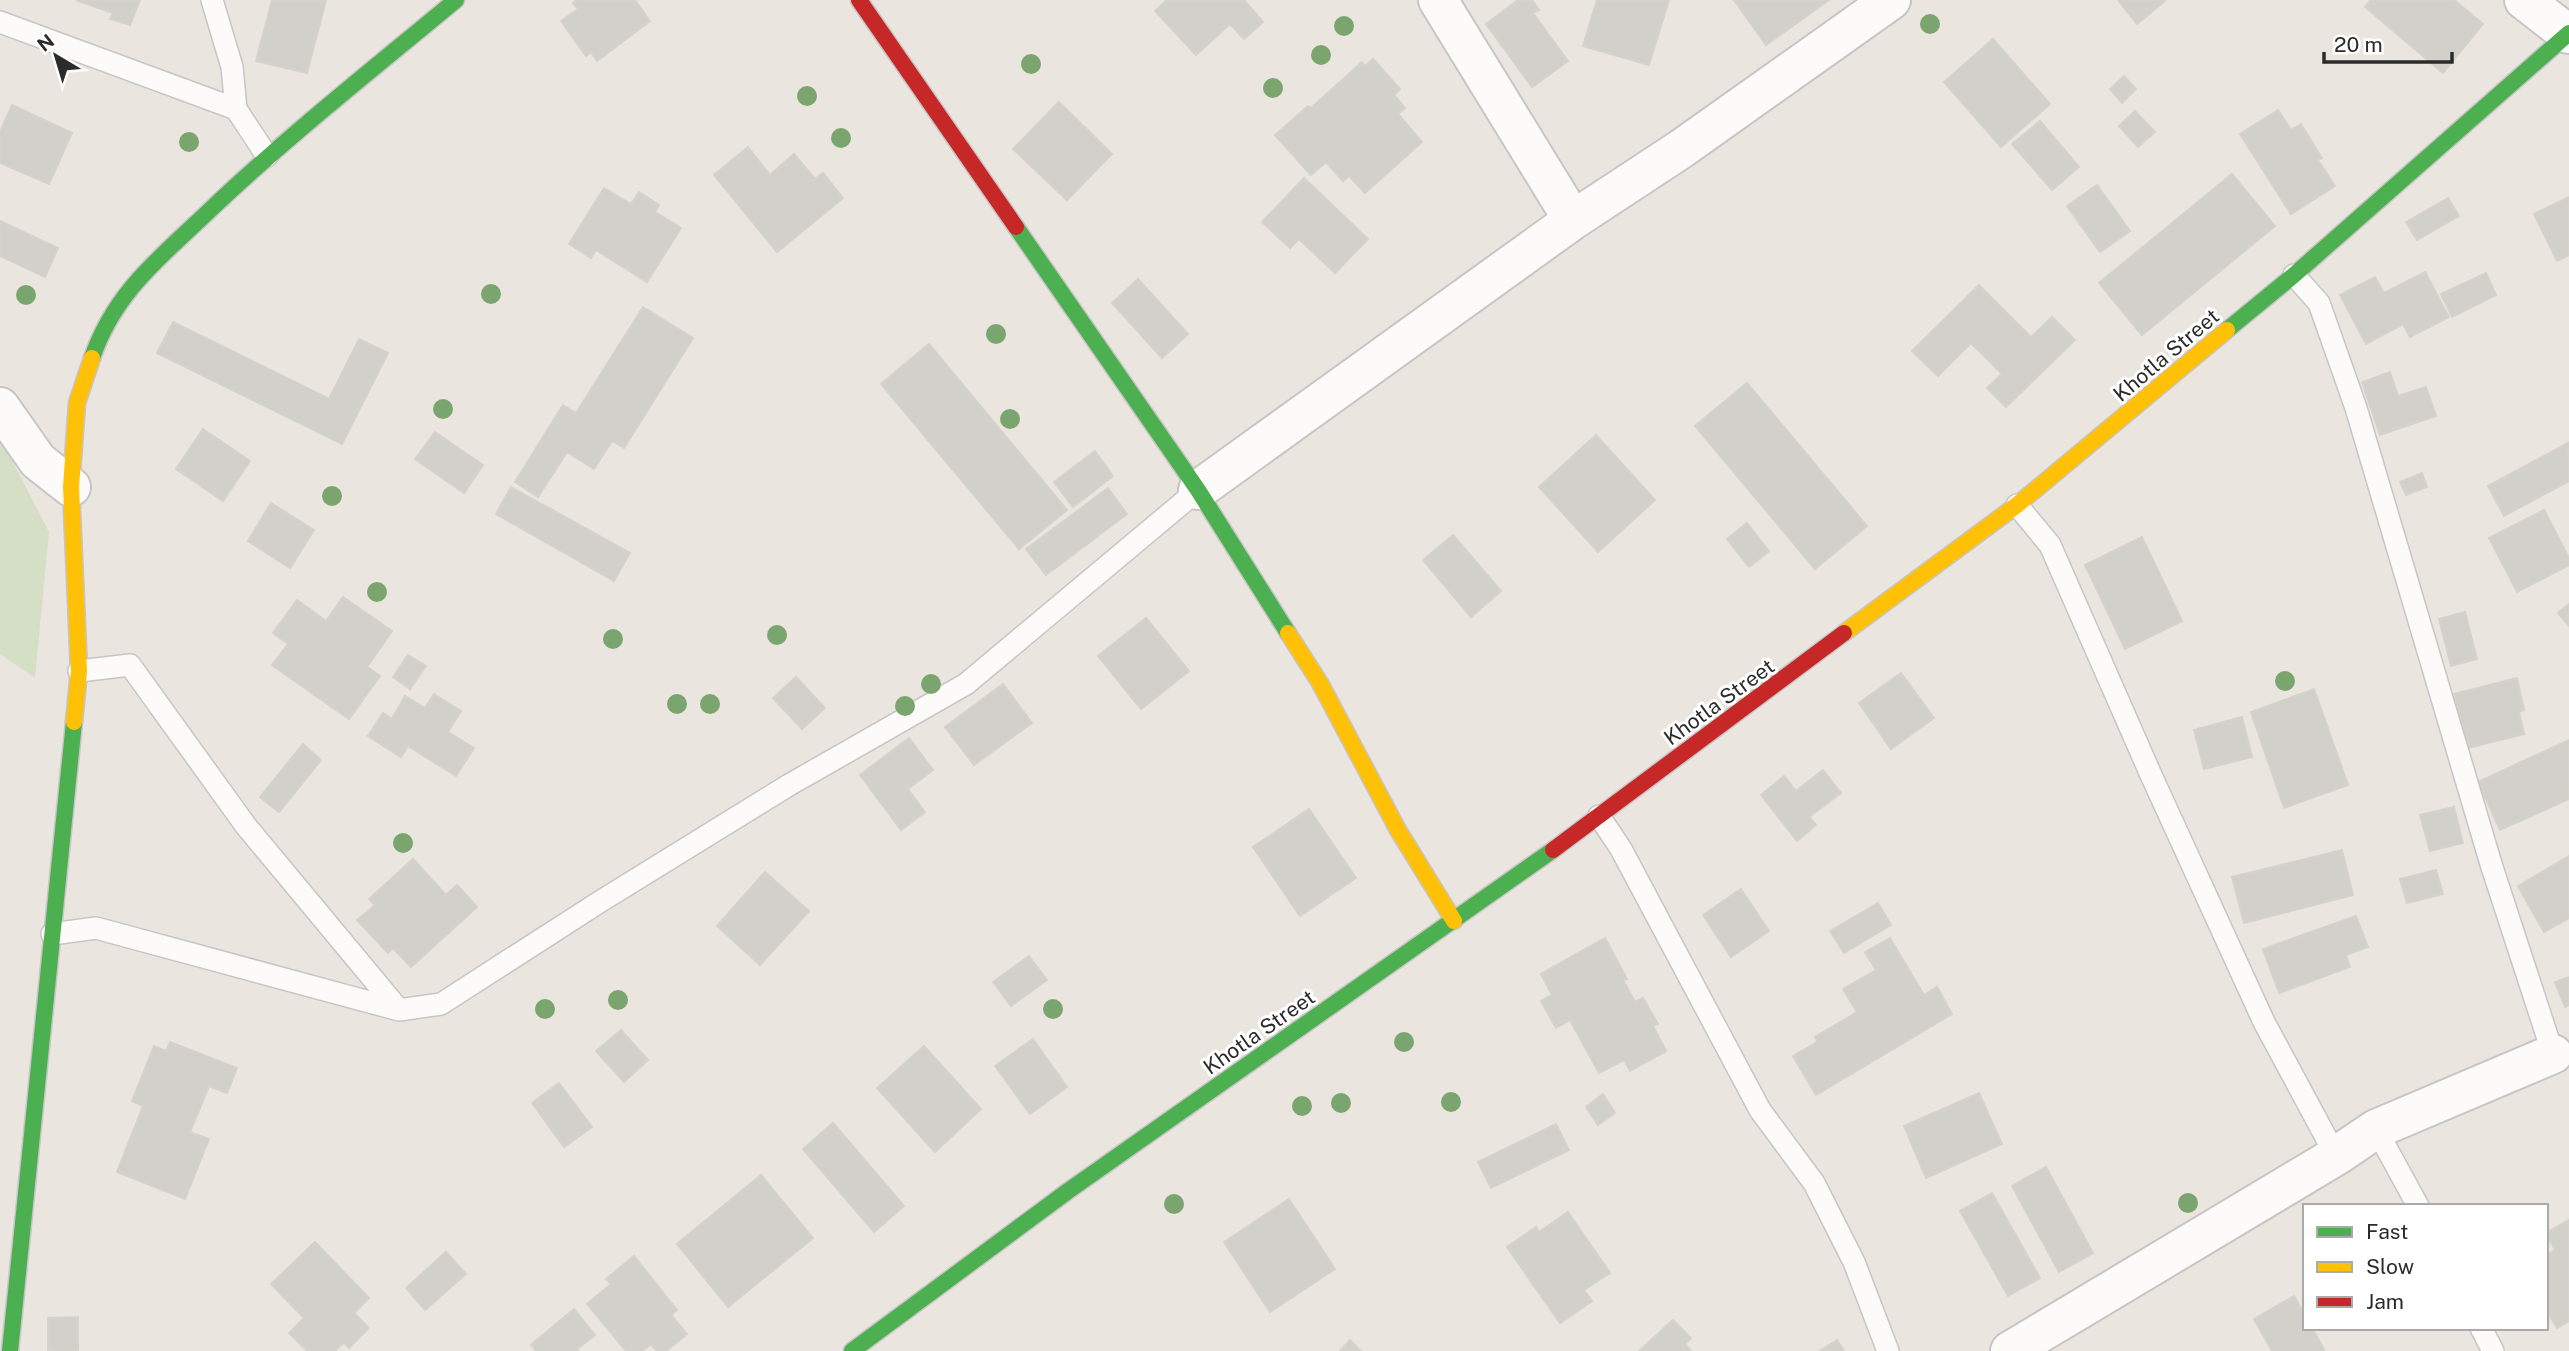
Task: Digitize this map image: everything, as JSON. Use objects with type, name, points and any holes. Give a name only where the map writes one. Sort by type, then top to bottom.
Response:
[{"type":"street","points":[[10,1351],[7,1308],[52,934],[79,671],[71,487],[77,403],[100,332],[133,283],[267,156],[456,0]]},
{"type":"street","points":[[859,0],[1198,490],[1320,683],[1398,830],[1454,921]]},
{"type":"street","points":[[1438,0],[1573,220]]},
{"type":"street","points":[[1198,490],[1573,220],[1681,149],[1891,0]]},
{"type":"street","points":[[2524,0],[2568,34]]},
{"type":"street","name":"Khotla Street","points":[[852,1351],[1068,1191],[1454,921],[1599,816],[2017,505],[2294,275],[2568,34]]},
{"type":"street","points":[[0,407],[38,461],[71,487]]},
{"type":"street","points":[[2010,1351],[2336,1156],[2376,1129],[2553,1054]]},
{"type":"lane","points":[[212,0],[232,67],[236,108],[267,156]]},
{"type":"lane","points":[[0,22],[236,108]]},
{"type":"lane","points":[[2294,275],[2319,303],[2356,408],[2491,864],[2553,1054]]},
{"type":"lane","points":[[52,934],[96,928],[399,1010],[441,1004],[601,901],[766,800],[967,684],[1198,490]]},
{"type":"lane","points":[[2017,505],[2050,545],[2264,1022],[2336,1156]]},
{"type":"lane","points":[[79,671],[130,665],[246,826],[399,1010]]},
{"type":"lane","points":[[1599,816],[1620,849],[1760,1110],[1814,1183],[1854,1262],[1888,1351]]},
{"type":"lane","points":[[2376,1129],[2417,1204]]},
{"type":"lane","points":[[2482,1330],[2493,1351]]},
{"type":"green space","points":[[0,437],[49,532],[35,678],[0,654]]},
{"type":"building","points":[[76,0],[140,0],[130,25],[110,19],[113,13]]},
{"type":"building","points":[[272,0],[326,0],[307,73],[256,61]]},
{"type":"building","points":[[576,0],[635,0],[650,21],[597,61],[591,52],[586,56],[561,21],[578,9],[573,3]]},
{"type":"building","points":[[1167,0],[1244,0],[1263,22],[1244,39],[1230,24],[1196,55],[1155,11]]},
{"type":"building","points":[[1518,0],[1532,0],[1539,10],[1533,13],[1568,61],[1532,87],[1486,24]]},
{"type":"building","points":[[1597,0],[1669,0],[1649,65],[1583,46]]},
{"type":"building","points":[[1734,0],[1829,0],[1766,45]]},
{"type":"building","points":[[2118,0],[2166,0],[2137,24]]},
{"type":"building","points":[[2371,0],[2454,0],[2483,24],[2443,73],[2365,7]]},
{"type":"building","points":[[1993,39],[2050,104],[2001,147],[1944,82]]},
{"type":"building","points":[[1373,59],[1400,89],[1394,95],[1405,108],[1398,114],[1422,142],[1365,193],[1349,176],[1343,181],[1326,162],[1311,175],[1275,135],[1308,106],[1311,108],[1362,62],[1365,66]]},
{"type":"building","points":[[2124,76],[2136,89],[2122,103],[2110,89]]},
{"type":"building","points":[[1059,102],[1112,154],[1067,200],[1013,149]]},
{"type":"building","points":[[12,105],[72,133],[49,184],[0,163],[0,132]]},
{"type":"building","points":[[2278,110],[2291,130],[2301,124],[2322,158],[2318,160],[2335,186],[2291,214],[2240,134]]},
{"type":"building","points":[[2135,111],[2155,132],[2138,147],[2119,126]]},
{"type":"building","points":[[2040,121],[2079,167],[2052,190],[2012,144]]},
{"type":"building","points":[[748,147],[770,175],[794,154],[815,179],[823,173],[843,198],[777,252],[714,175]]},
{"type":"building","points":[[2232,174],[2275,226],[2142,335],[2099,283]]},
{"type":"building","points":[[1304,178],[1368,239],[1335,273],[1299,239],[1290,248],[1262,222]]},
{"type":"building","points":[[2097,185],[2130,231],[2100,252],[2067,206]]},
{"type":"building","points":[[604,188],[631,204],[639,192],[659,205],[655,212],[681,228],[647,282],[596,250],[591,258],[569,244]]},
{"type":"building","points":[[2569,197],[2569,255],[2557,261],[2534,214]]},
{"type":"building","points":[[2448,198],[2459,216],[2417,240],[2406,222]]},
{"type":"building","points":[[0,221],[58,248],[45,277],[0,256]]},
{"type":"building","points":[[2425,272],[2449,317],[2410,337],[2403,324],[2366,344],[2340,295],[2375,277],[2384,293]]},
{"type":"building","points":[[2486,273],[2496,295],[2452,317],[2441,294]]},
{"type":"building","points":[[1138,279],[1188,334],[1162,358],[1112,303]]},
{"type":"building","points":[[1979,285],[2031,337],[2052,317],[2075,340],[2006,407],[1987,388],[2002,374],[1971,343],[1938,376],[1912,351]]},
{"type":"building","points":[[643,307],[693,338],[624,448],[612,441],[594,469],[567,452],[538,497],[515,482],[563,405],[576,413]]},
{"type":"building","points":[[173,322],[329,399],[359,339],[388,353],[342,444],[157,353]]},
{"type":"building","points":[[929,344],[1067,510],[1019,549],[881,384]]},
{"type":"building","points":[[2390,372],[2398,396],[2426,387],[2436,416],[2380,435],[2362,382]]},
{"type":"building","points":[[1747,383],[1867,526],[1815,569],[1695,426]]},
{"type":"building","points":[[203,429],[250,461],[223,501],[176,469]]},
{"type":"building","points":[[435,432],[483,465],[464,493],[415,459]]},
{"type":"building","points":[[1596,435],[1655,500],[1598,552],[1539,487]]},
{"type":"building","points":[[2568,443],[2569,481],[2504,516],[2488,486]]},
{"type":"building","points":[[1095,451],[1113,476],[1073,507],[1054,482]]},
{"type":"building","points":[[2422,473],[2427,487],[2406,495],[2400,482]]},
{"type":"building","points":[[511,487],[630,553],[614,581],[496,514]]},
{"type":"building","points":[[1108,488],[1127,514],[1046,575],[1026,549]]},
{"type":"building","points":[[271,503],[314,530],[290,568],[248,541]]},
{"type":"building","points":[[2544,510],[2569,558],[2569,565],[2517,592],[2489,538]]},
{"type":"building","points":[[1747,523],[1769,551],[1749,567],[1727,539]]},
{"type":"building","points":[[1453,535],[1501,591],[1471,617],[1423,560]]},
{"type":"building","points":[[2142,537],[2182,621],[2125,649],[2085,565]]},
{"type":"building","points":[[343,597],[392,631],[367,667],[380,676],[349,719],[272,665],[288,644],[273,633],[297,600],[326,621]]},
{"type":"building","points":[[2569,604],[2569,626],[2558,613]]},
{"type":"building","points":[[2465,612],[2477,659],[2451,666],[2439,619]]},
{"type":"building","points":[[1146,618],[1189,671],[1141,709],[1098,656]]},
{"type":"building","points":[[408,655],[426,666],[410,689],[393,677]]},
{"type":"building","points":[[1901,673],[1934,718],[1891,749],[1859,703]]},
{"type":"building","points":[[796,677],[825,708],[802,729],[773,698]]},
{"type":"building","points":[[2517,678],[2524,710],[2519,712],[2524,734],[2468,748],[2454,694]]},
{"type":"building","points":[[1003,684],[1032,723],[974,765],[945,727]]},
{"type":"building","points":[[2314,689],[2348,785],[2284,808],[2251,712]]},
{"type":"building","points":[[434,694],[461,711],[448,732],[474,748],[456,776],[408,746],[401,757],[368,736],[383,713],[392,719],[405,696],[425,708]]},
{"type":"building","points":[[2242,717],[2252,757],[2204,769],[2194,730]]},
{"type":"building","points":[[909,738],[933,770],[908,789],[925,812],[901,830],[860,775]]},
{"type":"building","points":[[2569,740],[2569,799],[2500,830],[2478,782]]},
{"type":"building","points":[[303,744],[321,760],[279,812],[260,797]]},
{"type":"building","points":[[1823,770],[1841,793],[1809,817],[1816,825],[1797,841],[1761,795],[1784,776],[1796,791]]},
{"type":"building","points":[[2454,807],[2463,843],[2430,851],[2420,815]]},
{"type":"building","points":[[1309,809],[1356,878],[1300,916],[1253,847]]},
{"type":"building","points":[[2342,850],[2353,895],[2244,923],[2232,877]]},
{"type":"building","points":[[2569,856],[2569,918],[2544,932],[2518,886]]},
{"type":"building","points":[[413,859],[446,895],[457,885],[477,907],[411,967],[393,948],[388,953],[357,920],[375,905],[369,899]]},
{"type":"building","points":[[2436,870],[2443,894],[2407,903],[2400,879]]},
{"type":"building","points":[[765,872],[809,911],[760,965],[717,926]]},
{"type":"building","points":[[1741,889],[1769,931],[1731,957],[1703,915]]},
{"type":"building","points":[[1878,903],[1891,925],[1844,953],[1830,931]]},
{"type":"building","points":[[2356,916],[2368,947],[2346,955],[2350,967],[2279,993],[2263,949]]},
{"type":"building","points":[[1605,938],[1627,979],[1623,980],[1635,1002],[1643,998],[1658,1024],[1653,1026],[1666,1051],[1630,1071],[1624,1060],[1599,1073],[1570,1020],[1556,1028],[1541,1001],[1552,995],[1541,974]]},
{"type":"building","points":[[1890,938],[1924,995],[1937,987],[1952,1014],[1816,1095],[1793,1056],[1817,1042],[1815,1037],[1857,1012],[1843,989],[1876,970],[1865,952]]},
{"type":"building","points":[[1029,956],[1047,980],[1011,1006],[993,982]]},
{"type":"building","points":[[2569,977],[2569,1005],[2565,1007],[2555,982]]},
{"type":"building","points":[[621,1030],[648,1060],[624,1082],[596,1051]]},
{"type":"building","points":[[1033,1039],[1067,1087],[1030,1114],[995,1066]]},
{"type":"building","points":[[170,1042],[237,1068],[227,1093],[209,1086],[190,1132],[209,1139],[185,1199],[117,1172],[143,1106],[132,1101],[154,1046],[166,1051]]},
{"type":"building","points":[[924,1046],[981,1109],[935,1152],[877,1088]]},
{"type":"building","points":[[559,1083],[592,1127],[564,1147],[532,1103]]},
{"type":"building","points":[[1979,1093],[2002,1144],[1926,1178],[1904,1126]]},
{"type":"building","points":[[1603,1094],[1615,1113],[1598,1125],[1586,1107]]},
{"type":"building","points":[[833,1123],[904,1206],[874,1232],[803,1149]]},
{"type":"building","points":[[1556,1124],[1569,1150],[1491,1188],[1478,1162]]},
{"type":"building","points":[[2046,1167],[2093,1253],[2059,1272],[2012,1186]]},
{"type":"building","points":[[761,1175],[813,1238],[728,1307],[677,1244]]},
{"type":"building","points":[[1992,1193],[2040,1278],[2008,1296],[1960,1211]]},
{"type":"building","points":[[1289,1199],[1335,1269],[1270,1312],[1224,1242]]},
{"type":"building","points":[[1568,1212],[1610,1273],[1584,1290],[1592,1301],[1560,1323],[1507,1247],[1536,1227],[1539,1232]]},
{"type":"building","points":[[2569,1220],[2569,1321],[2557,1328],[2548,1313],[2548,1254],[2555,1250],[2548,1232]]},
{"type":"building","points":[[315,1242],[369,1298],[354,1313],[369,1328],[349,1348],[344,1342],[335,1351],[307,1351],[289,1333],[304,1318],[271,1284]]},
{"type":"building","points":[[446,1252],[466,1274],[425,1310],[406,1288]]},
{"type":"building","points":[[634,1256],[677,1310],[671,1315],[687,1334],[666,1351],[657,1351],[651,1344],[642,1351],[626,1351],[587,1304],[611,1284],[606,1279]]},
{"type":"building","points":[[2294,1296],[2303,1312],[2303,1330],[2313,1330],[2325,1351],[2272,1351],[2254,1319]]},
{"type":"building","points":[[574,1309],[595,1335],[577,1349],[579,1351],[536,1351],[531,1345]]},
{"type":"building","points":[[78,1317],[78,1351],[48,1351],[48,1318]]},
{"type":"building","points":[[1673,1320],[1691,1338],[1685,1344],[1691,1351],[1639,1351]]},
{"type":"building","points":[[1350,1340],[1361,1351],[1340,1351]]},
{"type":"building","points":[[1837,1340],[1844,1351],[1820,1351]]},
{"type":"traffic: fast","points":[[92,358],[113,313],[157,260],[270,156],[456,0]]},
{"type":"traffic: fast","points":[[2227,330],[2294,275],[2569,33]]},
{"type":"traffic: fast","points":[[1016,227],[1198,490],[1288,633]]},
{"type":"traffic: fast","points":[[10,1351],[74,722]]},
{"type":"traffic: fast","points":[[852,1351],[1068,1191],[1553,850]]},
{"type":"traffic: slow","points":[[1844,633],[2017,505],[2227,330]]},
{"type":"traffic: slow","points":[[74,722],[79,671],[71,487],[77,403],[92,358]]},
{"type":"traffic: slow","points":[[1288,633],[1320,683],[1398,830],[1454,921]]},
{"type":"traffic: jam","points":[[859,0],[1016,227]]},
{"type":"traffic: jam","points":[[1553,850],[1844,633]]}]
